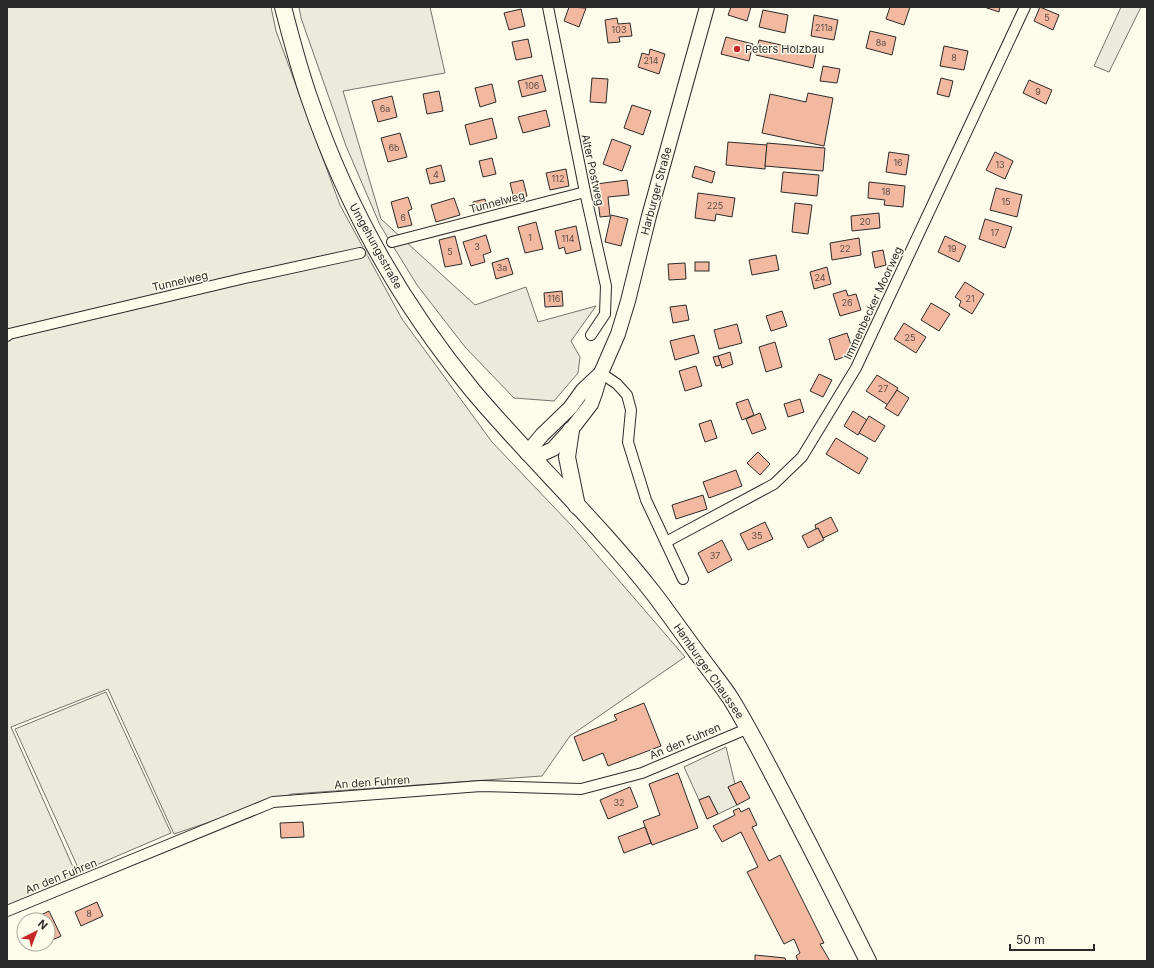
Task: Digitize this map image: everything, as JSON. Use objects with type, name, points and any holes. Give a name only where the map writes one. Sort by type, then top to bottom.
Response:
[{"type":"main road","name":"Umgehungsstraße","points":[[283,7],[305,85],[326,144],[370,238],[395,282],[442,350],[471,389],[527,453]]},
{"type":"main road","points":[[571,430],[567,458],[571,483],[578,507]]},
{"type":"main road","name":"Hamburger Chaussee","points":[[527,453],[578,507],[652,592],[729,696],[748,728],[825,874],[868,961]]},
{"type":"street","name":"Alter Postweg","points":[[548,7],[584,192],[606,286],[605,314],[591,335]]},
{"type":"street","name":"Harburger Straße","points":[[527,453],[536,454],[549,451],[571,430],[591,404],[601,373],[618,334],[628,301],[649,216],[707,7]]},
{"type":"street","name":"Immenbecker Moorweg","points":[[666,542],[774,484],[802,457],[856,368],[1025,7]]},
{"type":"street","name":"Tunnelweg","points":[[392,242],[584,192]]},
{"type":"street","name":"Tunnelweg","points":[[7,336],[9,334],[245,278],[360,253]]},
{"type":"street","name":"Harburger Straße","points":[[527,453],[542,435],[570,408],[583,390],[601,373]]},
{"type":"street","points":[[601,373],[617,384],[627,395],[630,410],[628,442],[646,500],[683,579]]},
{"type":"street","name":"An den Fuhren","points":[[7,911],[273,802],[481,786],[581,789],[642,773],[748,728]]},
{"type":"shaded area","points":[[7,7],[271,7],[276,31],[340,205],[402,319],[492,442],[572,526],[685,657],[570,736],[542,776],[292,794],[174,834],[108,689],[11,727],[77,876],[7,906]]},
{"type":"shaded area","points":[[299,7],[430,7],[445,73],[343,91],[381,219],[475,305],[526,287],[538,322],[596,306],[571,341],[580,357],[578,373],[554,401],[514,398],[465,347],[417,285],[380,225],[346,146],[301,18]]},
{"type":"shaded area","points":[[1121,7],[1141,7],[1109,72],[1094,66]]},
{"type":"shaded area","points":[[106,692],[171,833],[80,872],[15,729]]},
{"type":"shaded area","points":[[726,747],[735,784],[728,787],[737,805],[718,814],[709,796],[699,800],[684,767]]},
{"type":"building","points":[[569,7],[586,8],[579,27],[564,21]]},
{"type":"building","points":[[731,7],[751,7],[747,21],[728,15]]},
{"type":"building","points":[[890,7],[910,7],[904,25],[886,19]]},
{"type":"building","points":[[984,7],[1000,7],[999,12]]},
{"type":"building","points":[[1040,7],[1059,15],[1053,30],[1034,21]]},
{"type":"building","points":[[521,9],[525,26],[509,30],[504,13]]},
{"type":"building","points":[[763,10],[788,15],[785,33],[759,27]]},
{"type":"building","points":[[814,15],[838,20],[834,40],[811,36]]},
{"type":"building","points":[[617,18],[618,24],[630,23],[632,36],[619,37],[620,42],[608,43],[605,20]]},
{"type":"building","points":[[870,31],[896,37],[892,55],[866,48]]},
{"type":"building","name":"Peters Holzbau","points":[[726,37],[753,44],[749,61],[721,54]]},
{"type":"building","points":[[528,39],[532,57],[516,60],[512,42]]},
{"type":"building","points":[[759,40],[816,53],[813,68],[756,55]]},
{"type":"building","points":[[944,46],[968,51],[964,70],[940,66]]},
{"type":"building","points":[[650,49],[665,54],[659,74],[638,67],[642,53],[649,55]]},
{"type":"building","points":[[823,66],[840,69],[837,83],[820,81]]},
{"type":"building","points":[[542,75],[546,91],[522,97],[518,81]]},
{"type":"building","points":[[592,78],[608,79],[606,103],[590,102]]},
{"type":"building","points":[[941,78],[953,81],[949,97],[937,94]]},
{"type":"building","points":[[1029,80],[1052,90],[1046,104],[1023,93]]},
{"type":"building","points":[[492,84],[496,102],[480,107],[475,88]]},
{"type":"building","points":[[439,91],[443,111],[427,114],[423,94]]},
{"type":"building","points":[[808,93],[833,98],[824,146],[762,133],[770,94],[806,102]]},
{"type":"building","points":[[392,96],[397,117],[378,122],[372,101]]},
{"type":"building","points":[[632,105],[651,111],[643,135],[624,128]]},
{"type":"building","points":[[546,110],[550,126],[523,133],[518,117]]},
{"type":"building","points":[[492,118],[497,138],[470,145],[465,125]]},
{"type":"building","points":[[400,133],[407,157],[388,162],[381,138]]},
{"type":"building","points":[[612,139],[631,146],[622,171],[603,164]]},
{"type":"building","points":[[728,142],[767,145],[765,169],[726,165]]},
{"type":"building","points":[[767,143],[825,148],[823,171],[765,166]]},
{"type":"building","points":[[889,152],[909,155],[906,175],[886,172]]},
{"type":"building","points":[[995,152],[1013,161],[1005,179],[986,170]]},
{"type":"building","points":[[492,158],[496,174],[483,177],[479,161]]},
{"type":"building","points":[[441,165],[445,181],[430,184],[426,169]]},
{"type":"building","points":[[695,166],[715,172],[712,183],[692,177]]},
{"type":"building","points":[[566,169],[569,186],[550,190],[546,173]]},
{"type":"building","points":[[783,172],[819,175],[817,196],[781,192]]},
{"type":"building","points":[[523,180],[527,196],[514,199],[510,183]]},
{"type":"building","points":[[627,180],[629,195],[608,197],[610,216],[600,217],[596,184]]},
{"type":"building","points":[[869,182],[905,186],[903,207],[884,205],[885,200],[868,198]]},
{"type":"building","points":[[996,188],[1022,195],[1017,217],[990,210]]},
{"type":"building","points":[[698,193],[735,198],[732,217],[716,214],[715,221],[695,218]]},
{"type":"building","points":[[408,197],[412,209],[408,211],[412,225],[398,228],[391,202]]},
{"type":"building","points":[[454,198],[460,215],[436,222],[431,205]]},
{"type":"building","points":[[485,199],[487,207],[475,210],[473,202]]},
{"type":"building","points":[[795,203],[812,205],[808,234],[792,232]]},
{"type":"building","points":[[879,213],[880,228],[852,231],[851,216]]},
{"type":"building","points":[[611,215],[628,219],[621,246],[605,242]]},
{"type":"building","points":[[985,219],[1012,227],[1005,248],[979,239]]},
{"type":"building","points":[[536,222],[543,249],[525,253],[518,227]]},
{"type":"building","points":[[576,226],[581,250],[566,254],[564,247],[559,249],[555,231]]},
{"type":"building","points":[[486,235],[491,252],[483,255],[485,262],[471,266],[463,242]]},
{"type":"building","points":[[455,236],[462,264],[445,267],[439,240]]},
{"type":"building","points":[[945,236],[966,246],[959,262],[938,252]]},
{"type":"building","points":[[859,238],[861,255],[832,260],[830,243]]},
{"type":"building","points":[[883,250],[886,265],[875,268],[872,252]]},
{"type":"building","points":[[776,255],[779,270],[752,275],[749,260]]},
{"type":"building","points":[[508,258],[513,274],[496,279],[492,263]]},
{"type":"building","points":[[695,262],[709,262],[709,271],[695,271]]},
{"type":"building","points":[[685,263],[686,279],[669,280],[668,264]]},
{"type":"building","points":[[827,267],[831,284],[814,289],[810,272]]},
{"type":"building","points":[[965,282],[984,294],[972,314],[959,306],[961,301],[955,297]]},
{"type":"building","points":[[846,290],[848,296],[856,294],[861,310],[840,316],[833,294]]},
{"type":"building","points":[[562,291],[563,306],[545,307],[544,293]]},
{"type":"building","points":[[931,303],[950,314],[939,331],[921,320]]},
{"type":"building","points":[[686,305],[689,320],[673,323],[670,307]]},
{"type":"building","points":[[782,311],[787,326],[771,331],[766,316]]},
{"type":"building","points":[[904,323],[926,337],[916,353],[894,339]]},
{"type":"building","points":[[737,324],[742,343],[719,349],[714,330]]},
{"type":"building","points":[[847,333],[854,354],[835,360],[829,339]]},
{"type":"building","points":[[694,335],[699,353],[675,360],[670,341]]},
{"type":"building","points":[[775,342],[782,367],[766,372],[759,347]]},
{"type":"building","points":[[730,352],[733,364],[722,368],[718,356]]},
{"type":"building","points":[[718,356],[721,365],[716,366],[713,357]]},
{"type":"building","points":[[696,366],[702,386],[685,391],[679,371]]},
{"type":"building","points":[[819,374],[832,380],[823,397],[810,391]]},
{"type":"building","points":[[877,375],[898,388],[888,405],[866,391]]},
{"type":"building","points":[[897,390],[909,398],[898,416],[885,408]]},
{"type":"building","points":[[748,399],[754,415],[742,420],[736,403]]},
{"type":"building","points":[[800,399],[804,412],[788,417],[784,404]]},
{"type":"building","points":[[853,411],[867,420],[858,435],[844,426]]},
{"type":"building","points":[[760,413],[766,429],[752,434],[746,419]]},
{"type":"building","points":[[869,416],[885,426],[875,442],[859,433]]},
{"type":"building","points":[[711,420],[717,438],[705,442],[699,424]]},
{"type":"building","points":[[836,438],[868,458],[859,474],[826,454]]},
{"type":"building","points":[[758,452],[770,464],[760,475],[747,463]]},
{"type":"building","points":[[736,470],[742,486],[709,498],[703,482]]},
{"type":"building","points":[[703,495],[707,509],[676,519],[672,505]]},
{"type":"building","points":[[831,517],[838,531],[823,538],[818,528],[816,529],[815,525]]},
{"type":"building","points":[[765,522],[773,539],[748,550],[740,534]]},
{"type":"building","points":[[818,528],[824,540],[808,548],[802,536]]},
{"type":"building","points":[[722,540],[732,560],[708,573],[698,553]]},
{"type":"building","points":[[644,703],[661,746],[608,766],[603,753],[583,761],[574,737],[617,720],[614,715]]},
{"type":"building","points":[[678,773],[698,828],[652,845],[643,821],[660,815],[649,784]]},
{"type":"building","points":[[741,781],[750,798],[737,805],[728,787]]},
{"type":"building","points":[[630,787],[638,807],[608,819],[600,800]]},
{"type":"building","points":[[709,796],[718,814],[707,819],[699,800]]},
{"type":"building","points":[[739,808],[741,812],[749,808],[757,825],[752,827],[769,861],[780,855],[824,943],[820,944],[830,961],[798,961],[796,956],[800,953],[794,939],[784,944],[747,872],[758,867],[741,832],[722,842],[713,826],[735,815],[733,811]]},
{"type":"building","points":[[303,822],[304,837],[281,838],[280,823]]},
{"type":"building","points":[[645,827],[651,843],[624,853],[618,837]]},
{"type":"building","points":[[97,902],[103,916],[81,926],[75,912]]},
{"type":"building","points":[[56,926],[61,936],[56,938]]},
{"type":"building","points":[[755,955],[785,958],[786,961],[755,961]]},
{"type":"tunnel","points":[[360,253],[392,242]]},
{"type":"place","name":"Peters Holzbau","points":[[737,49]]}]
